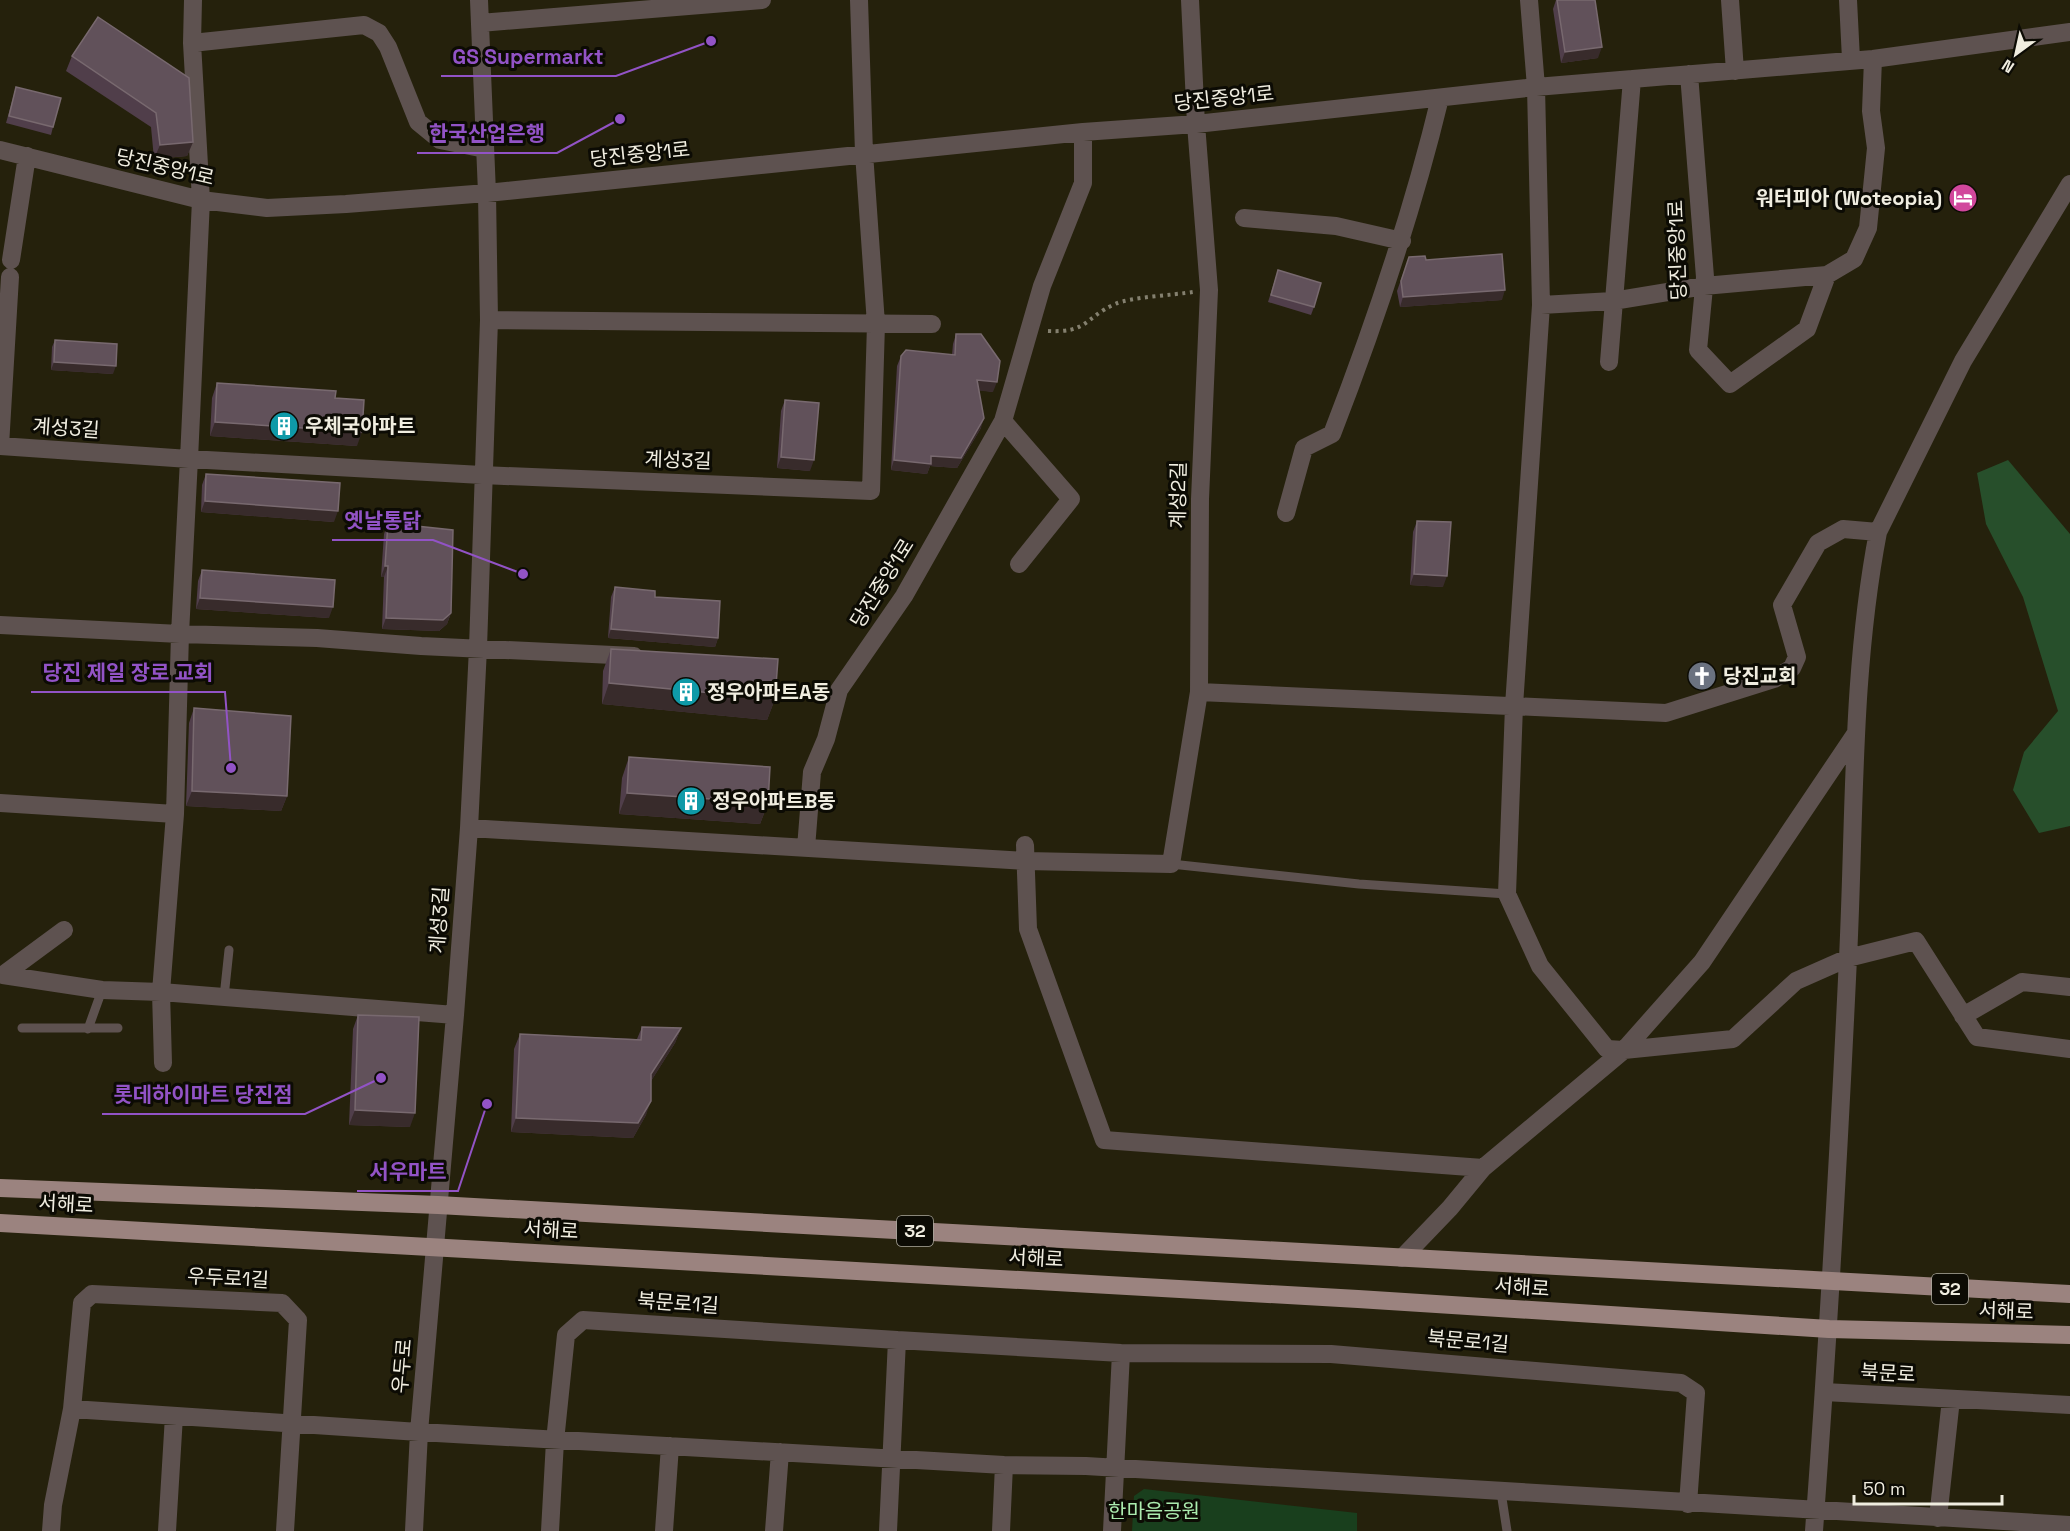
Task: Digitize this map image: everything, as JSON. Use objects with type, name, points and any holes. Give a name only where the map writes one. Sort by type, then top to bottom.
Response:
[{"type":"main road","name":"서해로","points":[[0,1188],[438,1204],[1830,1283],[2070,1294]]},
{"type":"main road","name":"서해로","points":[[0,1222],[1829,1329],[2070,1335]]},
{"type":"street","points":[[163,1063],[160,992],[175,814],[180,634],[201,200],[192,43],[193,0]]},
{"type":"street","name":"계성3길","points":[[438,1204],[469,828],[478,648],[482,475],[489,320],[488,193],[479,0]]},
{"type":"street","points":[[480,23],[762,0]]},
{"type":"street","points":[[859,0],[864,153],[876,324]]},
{"type":"street","name":"계성2길","points":[[1171,864],[1199,692],[1200,499],[1209,290],[1196,124],[1190,0]]},
{"type":"street","points":[[1529,0],[1536,87],[1540,305],[1514,706],[1507,894],[1540,966],[1607,1049],[1624,1050],[1733,1039],[1796,981],[1848,958],[1916,941],[1977,1037],[2070,1049]]},
{"type":"street","points":[[1730,0],[1735,71]]},
{"type":"street","points":[[1848,0],[1851,58]]},
{"type":"street","points":[[192,43],[364,26],[379,33],[388,47],[418,122],[440,140],[486,149]]},
{"type":"street","name":"당진중앙1로","points":[[0,150],[201,200],[267,208],[488,193],[864,153],[1083,132],[1196,124],[1536,87],[1735,71],[1851,58],[1873,59],[2070,32]]},
{"type":"street","points":[[1540,305],[1613,301],[1704,286],[1827,276],[1854,259],[1868,228],[1876,148],[1871,111],[1873,59]]},
{"type":"street","name":"당진중앙1로","points":[[1689,74],[1704,286],[1698,350],[1730,384],[1807,329],[1827,276]]},
{"type":"street","points":[[1609,362],[1632,79]]},
{"type":"street","points":[[1286,513],[1305,448],[1332,434],[1377,318],[1402,241],[1440,98]]},
{"type":"street","name":"당진중앙1로","points":[[806,848],[812,772],[826,739],[838,690],[903,596],[1003,421],[1042,286],[1083,183],[1083,132]]},
{"type":"street","name":"계성3길","points":[[27,156],[10,269],[0,446],[482,475],[871,491],[876,324]]},
{"type":"street","points":[[1814,1531],[1829,1329],[1848,958],[1856,733],[1867,593],[1878,532],[1964,362],[2070,184]]},
{"type":"street","points":[[1244,218],[1336,226],[1402,241]]},
{"type":"street","points":[[489,320],[932,324]]},
{"type":"street","points":[[1003,421],[1071,499],[1019,564]]},
{"type":"street","points":[[1199,692],[1666,713],[1774,680],[1792,668],[1797,657],[1782,605],[1818,543],[1843,529],[1878,532]]},
{"type":"street","points":[[0,625],[317,638],[655,657]]},
{"type":"street","points":[[1402,1258],[1450,1208],[1483,1168],[1624,1050],[1702,962],[1856,733]]},
{"type":"street","points":[[0,803],[175,814]]},
{"type":"street","points":[[469,828],[806,848],[1025,853],[1171,864]]},
{"type":"street","points":[[1025,853],[1029,929],[1104,1140],[1483,1168]]},
{"type":"street","points":[[2,975],[64,930]]},
{"type":"street","points":[[2,975],[102,990],[160,992],[455,1015]]},
{"type":"street","points":[[1963,1016],[2022,982],[2070,987]]},
{"type":"street","name":"우두로","points":[[414,1531],[419,1432],[438,1204]]},
{"type":"street","name":"우두로1길","points":[[72,1409],[82,1303],[92,1294],[282,1303],[298,1320],[285,1531]]},
{"type":"street","name":"북문로1길","points":[[550,1531],[555,1439],[566,1335],[583,1320],[1121,1353],[1343,1354],[1681,1383],[1696,1393],[1688,1504]]},
{"type":"street","points":[[888,1531],[894,1458],[897,1340]]},
{"type":"street","points":[[1112,1531],[1121,1353]]},
{"type":"street","name":"북문로","points":[[1824,1392],[2070,1405]]},
{"type":"street","points":[[1938,1518],[1952,1399]]},
{"type":"street","points":[[51,1531],[53,1505],[72,1409],[419,1432],[1004,1465],[1116,1468],[1688,1504],[2070,1525]]},
{"type":"street","points":[[167,1531],[174,1416]]},
{"type":"street","points":[[664,1531],[670,1446]]},
{"type":"street","points":[[774,1531],[780,1452]]},
{"type":"street","points":[[1000,1531],[1004,1465]]},
{"type":"lane","points":[[1171,864],[1359,884],[1507,894]]},
{"type":"lane","points":[[224,997],[229,950]]},
{"type":"lane","points":[[88,1029],[102,990]]},
{"type":"lane","points":[[22,1028],[118,1028]]},
{"type":"lane","points":[[1501,1492],[1507,1531]]},
{"type":"path","points":[[1029,330],[1070,332],[1088,323],[1115,304],[1209,290]]},
{"type":"green space","points":[[2008,460],[2070,534],[2070,826],[2039,833],[2013,790],[2024,752],[2058,711],[2023,597],[1986,524],[1977,473]]},
{"type":"green space","name":"한마음공원","points":[[1144,1489],[1357,1513],[1357,1531],[1132,1531],[1134,1496]]},
{"type":"building","points":[[1557,0],[1595,0],[1602,47],[1565,52]]},
{"type":"building","points":[[98,17],[189,78],[193,142],[160,145],[156,113],[72,56]]},
{"type":"building","points":[[16,87],[61,98],[53,127],[9,116]]},
{"type":"building","points":[[1502,254],[1505,290],[1403,297],[1401,281],[1409,257],[1425,256],[1426,260]]},
{"type":"building","points":[[1278,270],[1321,283],[1314,307],[1271,295]]},
{"type":"building","points":[[956,334],[981,334],[1000,361],[997,382],[977,380],[984,418],[961,458],[931,456],[931,464],[894,460],[901,356],[906,350],[955,355]]},
{"type":"building","points":[[55,340],[117,344],[116,366],[54,362]]},
{"type":"building","points":[[217,383],[336,391],[335,398],[364,400],[362,432],[215,422]]},
{"type":"building","points":[[785,400],[819,403],[814,460],[781,457]]},
{"type":"building","points":[[206,474],[340,483],[338,511],[205,501]]},
{"type":"building","points":[[1417,521],[1451,522],[1447,576],[1414,574]]},
{"type":"building","points":[[388,523],[453,530],[451,613],[443,620],[386,618],[388,566],[385,566]]},
{"type":"building","points":[[202,570],[335,580],[333,607],[200,598]]},
{"type":"building","points":[[615,587],[655,591],[655,597],[720,601],[718,638],[611,629]]},
{"type":"building","points":[[611,649],[778,659],[775,699],[609,683]]},
{"type":"building","points":[[194,708],[291,716],[287,796],[192,791]]},
{"type":"building","points":[[629,757],[770,767],[768,803],[627,793]]},
{"type":"building","points":[[358,1015],[419,1017],[415,1113],[355,1110]]},
{"type":"building","points":[[642,1027],[681,1028],[651,1074],[651,1101],[638,1123],[516,1118],[520,1034],[641,1040]]},
{"type":"place","name":"GS Supermarkt","points":[[711,41]]},
{"type":"place","name":"한국산업은행","points":[[620,119]]},
{"type":"place","name":"워터피아 (Woteopia)","points":[[1963,198]]},
{"type":"place","name":"우체국아파트","points":[[284,426]]},
{"type":"place","name":"옛날통닭","points":[[523,574]]},
{"type":"place","name":"당진교회","points":[[1702,676]]},
{"type":"place","name":"정우아파트A동","points":[[686,692]]},
{"type":"place","name":"당진 제일 장로 교회","points":[[231,768]]},
{"type":"place","name":"정우아파트B동","points":[[691,801]]},
{"type":"place","name":"롯데하이마트 당진점","points":[[381,1078]]},
{"type":"place","name":"서우마트","points":[[487,1104]]}]
